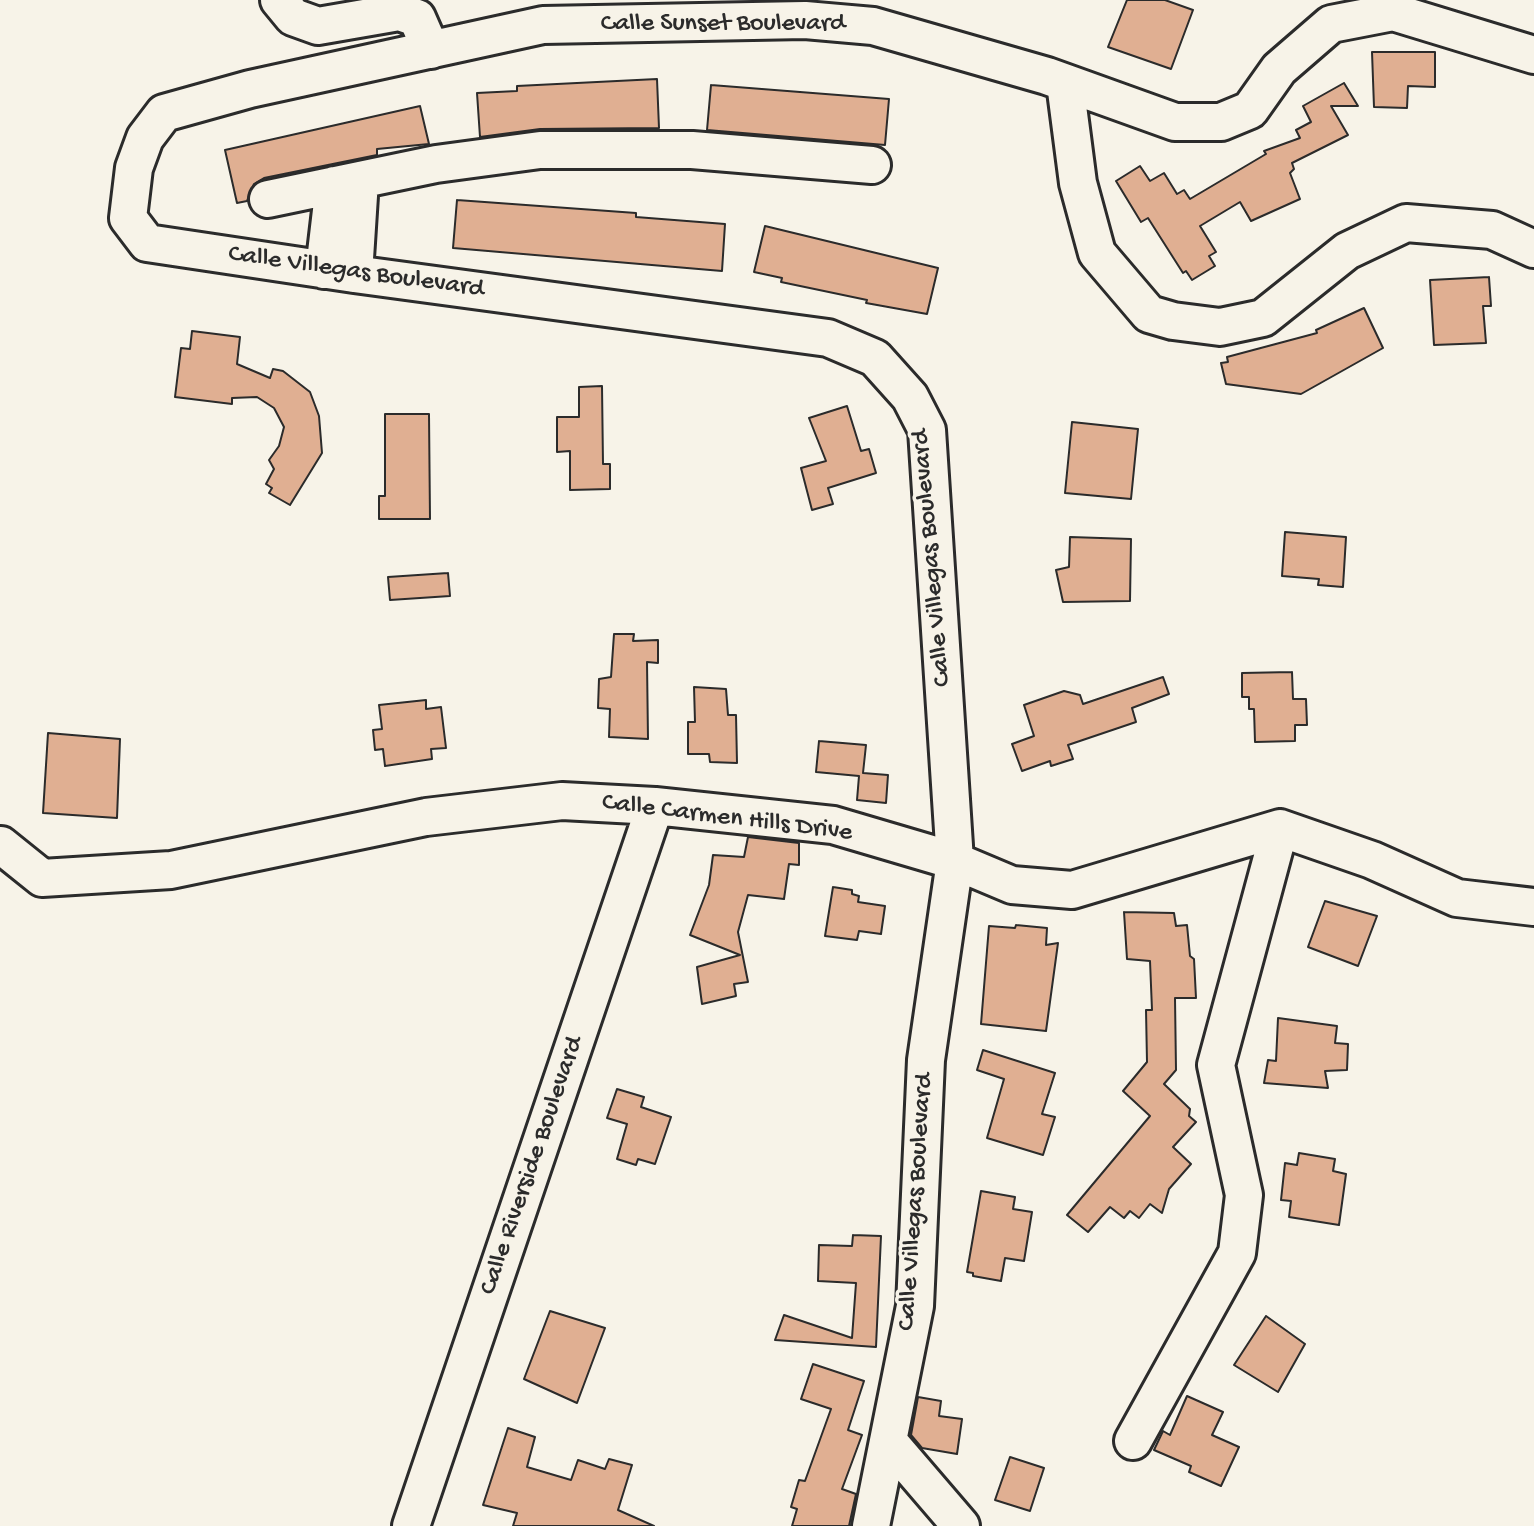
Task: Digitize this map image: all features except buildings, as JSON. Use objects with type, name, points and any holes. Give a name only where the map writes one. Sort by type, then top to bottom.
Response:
[{"type":"street","points":[[279,0],[293,17],[318,26],[399,12],[417,18],[431,50]]},
{"type":"street","name":"Calle Sunset Boulevard","points":[[128,218],[134,168],[145,138],[164,113],[250,89],[543,25],[805,20],[873,26],[1065,83],[1175,122],[1221,122],[1250,110],[1279,69],[1331,24],[1357,10],[1393,12],[1534,55]]},
{"type":"street","points":[[1065,83],[1078,183],[1097,253],[1149,314],[1173,321],[1220,327],[1263,318],[1347,251],[1406,223],[1492,230],[1534,249]]},
{"type":"street","points":[[268,199],[436,164],[540,150],[692,150],[872,165]]},
{"type":"street","points":[[339,272],[347,182]]},
{"type":"street","name":"Calle Villegas Boulevard","points":[[128,218],[147,243],[828,338],[875,358],[910,397],[927,430],[955,861],[926,1060],[915,1306],[871,1526]]},
{"type":"street","name":"Calle Carmen Hills Drive","points":[[1,845],[42,878],[171,870],[426,817],[562,801],[655,806],[833,825],[955,861],[1012,885],[1072,890],[1280,828]]},
{"type":"street","name":"Calle Riverside Boulevard","points":[[411,1526],[655,806]]},
{"type":"street","points":[[1133,1441],[1237,1253],[1244,1195],[1216,1065],[1280,828],[1372,860],[1457,898],[1534,907]]},
{"type":"street","points":[[889,1442],[950,1519]]}]
